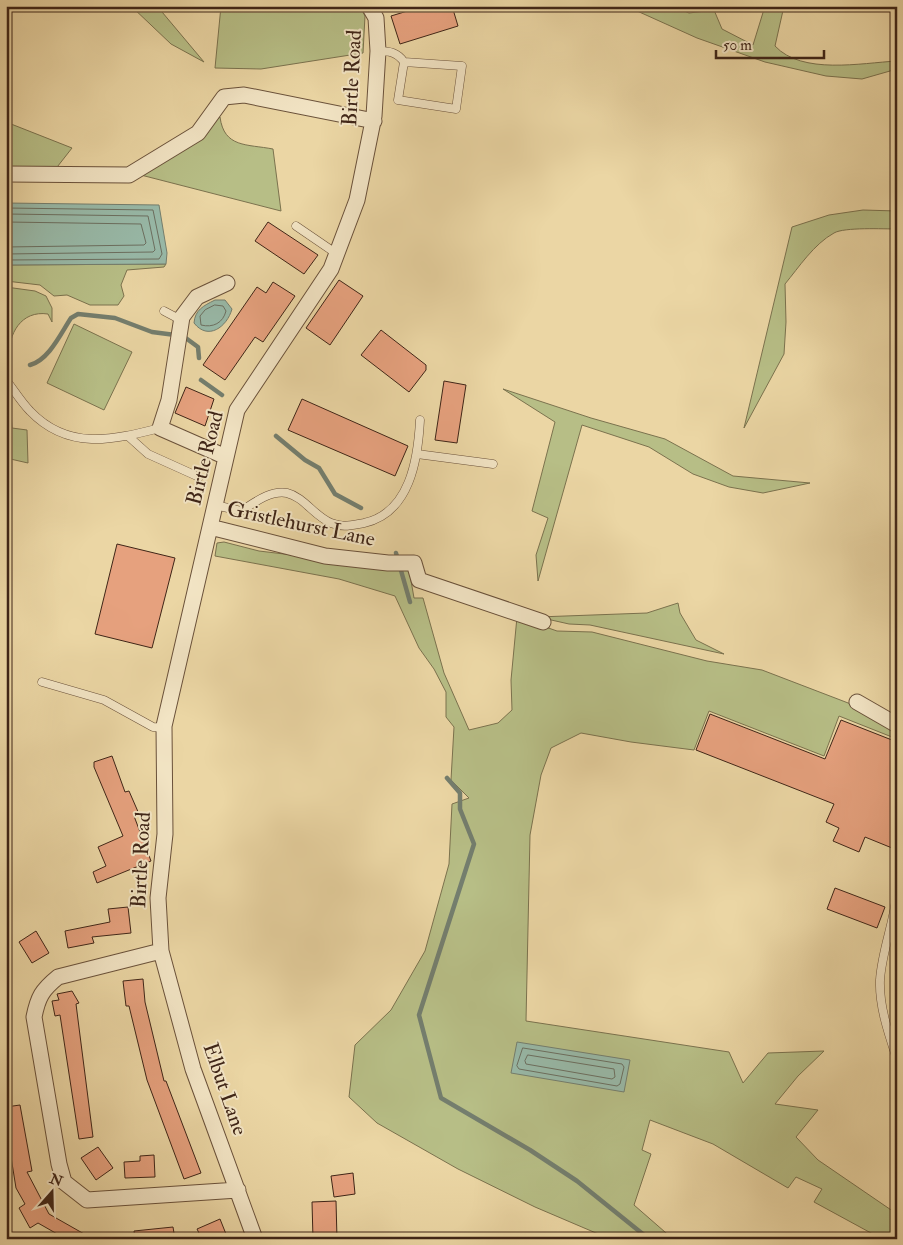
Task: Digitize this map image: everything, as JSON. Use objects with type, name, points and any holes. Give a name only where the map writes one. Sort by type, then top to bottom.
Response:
[{"type":"street","name":"Birtle Road","points":[[161,951],[158,898],[165,834],[164,728],[237,410],[331,269],[357,200],[374,122],[378,50],[376,18],[369,6]]},
{"type":"street","points":[[6,174],[129,175],[198,133],[224,97],[251,97],[374,122]]},
{"type":"street","points":[[226,457],[160,428],[169,400],[180,323],[186,310],[197,297],[227,282]]},
{"type":"street","name":"Gristlehurst Lane","points":[[210,528],[325,556],[400,563],[414,562],[419,580],[543,622]]},
{"type":"street","points":[[857,702],[897,725]]},
{"type":"street","points":[[161,951],[58,977],[44,988],[37,1003],[34,1017],[59,1164],[64,1182],[87,1200],[238,1190]]},
{"type":"street","name":"Elbut Lane","points":[[161,951],[193,1069],[255,1239]]},
{"type":"lane","points":[[378,50],[390,51],[399,55],[404,62],[398,100],[456,109],[462,66],[404,62]]},
{"type":"lane","points":[[296,226],[337,254]]},
{"type":"lane","points":[[164,311],[180,323]]},
{"type":"lane","points":[[6,380],[30,411],[54,428],[97,441],[160,428]]},
{"type":"lane","points":[[215,505],[241,511],[268,495],[287,493],[297,498],[320,518],[332,524],[346,527],[373,521],[396,505],[414,471],[420,420]]},
{"type":"lane","points":[[128,436],[148,454],[199,477]]},
{"type":"lane","points":[[417,454],[493,464]]},
{"type":"lane","points":[[42,682],[104,700],[153,727],[164,728]]},
{"type":"lane","points":[[897,893],[895,915],[885,949],[880,982],[884,1018],[897,1060]]},
{"type":"green space","points":[[131,6],[157,6],[204,62],[171,44]]},
{"type":"green space","points":[[221,6],[360,6],[365,16],[363,53],[261,69],[215,68]]},
{"type":"green space","points":[[626,6],[673,6],[689,13],[714,10],[722,29],[753,45],[765,6],[784,6],[775,46],[787,55],[800,61],[833,65],[897,61],[897,69],[862,79],[826,76],[765,62],[697,38]]},
{"type":"green space","points":[[220,117],[226,134],[238,143],[273,149],[281,211],[137,174],[200,137]]},
{"type":"green space","points":[[6,122],[72,148],[54,171],[6,170]]},
{"type":"green space","points":[[863,210],[897,211],[897,229],[839,231],[820,243],[801,263],[785,284],[786,322],[784,354],[744,428],[792,227],[829,215]]},
{"type":"green space","points":[[166,264],[164,267],[127,270],[121,285],[124,296],[118,305],[90,305],[67,295],[54,296],[40,285],[6,281],[6,265]]},
{"type":"green space","points":[[6,287],[35,291],[46,296],[52,308],[52,322],[48,314],[30,316],[24,320],[14,332],[9,349],[9,358],[6,361]]},
{"type":"green space","points":[[74,324],[132,352],[104,410],[47,383]]},
{"type":"green space","points":[[503,389],[591,418],[665,439],[733,476],[810,483],[763,493],[729,487],[693,474],[649,447],[582,425],[538,581],[536,555],[548,518],[532,511],[555,422]]},
{"type":"green space","points":[[6,413],[11,414],[12,428],[27,430],[28,463],[6,458]]},
{"type":"green space","points":[[224,542],[259,551],[409,569],[414,598],[423,598],[444,673],[469,730],[498,723],[512,710],[511,680],[517,617],[557,631],[592,632],[707,661],[762,670],[856,706],[897,730],[897,739],[839,716],[824,756],[709,711],[694,750],[581,733],[551,748],[541,775],[530,835],[526,1021],[729,1052],[743,1083],[768,1053],[824,1051],[798,1076],[775,1104],[818,1110],[796,1137],[818,1160],[897,1214],[897,1239],[882,1239],[814,1202],[822,1189],[796,1177],[788,1188],[713,1144],[650,1120],[642,1150],[651,1154],[634,1205],[673,1239],[610,1239],[535,1207],[458,1169],[377,1123],[349,1097],[355,1045],[391,1010],[425,951],[449,864],[452,804],[469,798],[451,780],[454,727],[446,717],[446,692],[434,669],[419,648],[395,596],[339,579],[215,556],[217,543]]},
{"type":"green space","points":[[678,603],[680,613],[696,640],[724,654],[590,625],[569,624],[538,617],[647,613]]},
{"type":"water","points":[[6,203],[159,205],[167,253],[166,264],[6,265]]},
{"type":"water","points":[[215,300],[225,300],[232,309],[230,316],[216,330],[205,331],[194,323],[196,315],[200,309]]},
{"type":"water","points":[[517,1042],[630,1060],[624,1092],[511,1073]]},
{"type":"building","points":[[424,6],[452,6],[458,26],[400,44],[391,16]]},
{"type":"building","points":[[268,222],[318,255],[304,274],[255,241]]},
{"type":"building","points":[[339,280],[363,296],[330,345],[306,328]]},
{"type":"building","points":[[273,282],[295,296],[263,342],[255,337],[225,380],[203,365],[257,287],[266,293]]},
{"type":"building","points":[[381,330],[426,365],[426,370],[409,392],[361,355]]},
{"type":"building","points":[[444,381],[466,385],[457,443],[435,440]]},
{"type":"building","points":[[186,387],[214,399],[205,426],[175,413]]},
{"type":"building","points":[[302,399],[408,446],[395,476],[288,430]]},
{"type":"building","points":[[117,544],[175,558],[152,648],[95,634]]},
{"type":"building","points":[[710,714],[825,759],[841,720],[897,742],[897,850],[865,837],[859,852],[833,841],[839,828],[826,822],[834,804],[696,750]]},
{"type":"building","points":[[112,756],[125,792],[129,791],[139,814],[134,816],[151,861],[97,883],[93,872],[106,866],[98,847],[123,836],[94,767],[94,762]]},
{"type":"building","points":[[835,888],[885,907],[877,928],[827,909]]},
{"type":"building","points":[[128,907],[131,933],[92,937],[94,943],[68,948],[65,931],[110,922],[108,909]]},
{"type":"building","points":[[36,931],[49,953],[32,963],[19,942]]},
{"type":"building","points":[[143,979],[145,1002],[164,1081],[166,1081],[201,1173],[184,1179],[147,1080],[129,1006],[126,1006],[123,981]]},
{"type":"building","points":[[72,991],[79,1003],[76,1004],[93,1137],[79,1139],[60,1015],[55,1016],[52,1001],[59,1000],[57,994]]},
{"type":"building","points":[[20,1105],[32,1171],[27,1172],[49,1214],[93,1239],[57,1239],[59,1235],[38,1223],[30,1228],[19,1208],[25,1204],[16,1188],[6,1126],[6,1107]]},
{"type":"building","points":[[98,1147],[113,1168],[96,1180],[81,1158]]},
{"type":"building","points":[[154,1155],[155,1177],[125,1178],[124,1162],[140,1161],[140,1156]]},
{"type":"building","points":[[353,1173],[355,1194],[334,1197],[331,1176]]},
{"type":"building","points":[[336,1201],[337,1239],[313,1239],[312,1202]]},
{"type":"building","points":[[220,1219],[228,1239],[202,1239],[197,1229]]},
{"type":"building","points":[[173,1227],[175,1239],[135,1239],[134,1231]]},
{"type":"waterway","points":[[30,365],[43,358],[49,352],[71,318],[78,314],[115,318],[152,332],[183,336],[198,347],[199,358]]},
{"type":"waterway","points":[[201,380],[222,395]]},
{"type":"waterway","points":[[276,436],[305,460],[319,468],[335,494],[361,508]]},
{"type":"waterway","points":[[396,553],[410,602]]},
{"type":"waterway","points":[[447,778],[460,793],[460,809],[474,844],[419,1015],[441,1098],[530,1150],[577,1181],[649,1239]]}]
